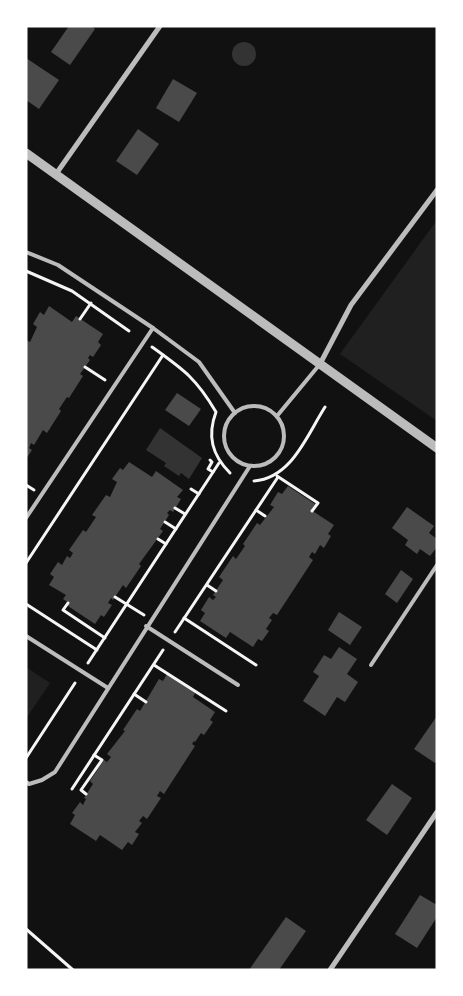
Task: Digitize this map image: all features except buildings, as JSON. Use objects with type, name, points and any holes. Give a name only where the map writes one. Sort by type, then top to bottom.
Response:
[{"type":"street","points":[[56,174],[160,26]]},
{"type":"street","points":[[26,153],[437,448]]},
{"type":"street","points":[[320,364],[351,305],[437,190]]},
{"type":"street","points":[[330,970],[437,812]]},
{"type":"lane","points":[[26,252],[58,265],[153,328],[199,362],[235,413]]},
{"type":"lane","points":[[26,518],[153,328]]},
{"type":"lane","points":[[277,416],[320,364]]},
{"type":"lane","points":[[252,406],[270,410],[277,416],[283,425],[285,436],[283,446],[270,462],[250,466],[240,463],[226,447],[225,429],[235,413],[252,406]]},
{"type":"lane","points":[[26,782],[29,784],[42,780],[55,772],[146,626],[250,466]]},
{"type":"lane","points":[[371,665],[437,565]]},
{"type":"lane","points":[[146,626],[238,685]]},
{"type":"lane","points":[[26,636],[108,688]]},
{"type":"path","points":[[26,271],[72,291],[129,331]]},
{"type":"path","points":[[80,319],[91,303]]},
{"type":"path","points":[[152,347],[193,378],[216,412],[211,438],[212,447],[219,463],[230,473]]},
{"type":"path","points":[[26,563],[163,355]]},
{"type":"path","points":[[85,367],[101,378]]},
{"type":"path","points":[[175,632],[277,476],[292,459],[325,407]]},
{"type":"path","points":[[210,460],[212,462],[208,469],[213,472]]},
{"type":"path","points":[[88,664],[219,463]]},
{"type":"path","points":[[254,481],[277,476],[318,503],[312,511]]},
{"type":"path","points":[[191,489],[199,494]]},
{"type":"path","points":[[175,508],[185,514]]},
{"type":"path","points":[[256,510],[265,516]]},
{"type":"path","points":[[165,522],[176,529]]},
{"type":"path","points":[[158,539],[166,544]]},
{"type":"path","points":[[207,585],[216,591]]},
{"type":"path","points":[[115,597],[141,613]]},
{"type":"path","points":[[68,603],[63,610],[105,638]]},
{"type":"path","points":[[26,604],[97,650]]},
{"type":"path","points":[[184,618],[256,665]]},
{"type":"path","points":[[72,789],[163,650]]},
{"type":"path","points":[[154,665],[226,711]]},
{"type":"path","points":[[26,758],[75,683]]},
{"type":"path","points":[[134,694],[146,702]]},
{"type":"path","points":[[86,794],[81,790],[102,760],[94,755]]},
{"type":"path","points":[[26,929],[73,970]]},
{"type":"shaded area","points":[[244,42],[249,43],[255,49],[255,59],[249,65],[244,66],[239,65],[233,59],[232,54],[233,49],[239,43]]},
{"type":"shaded area","points":[[437,220],[437,421],[340,354]]},
{"type":"shaded area","points":[[160,428],[202,458],[189,479],[181,473],[179,476],[164,466],[166,463],[146,450]]},
{"type":"shaded area","points":[[26,667],[50,683],[27,717],[26,716]]}]
